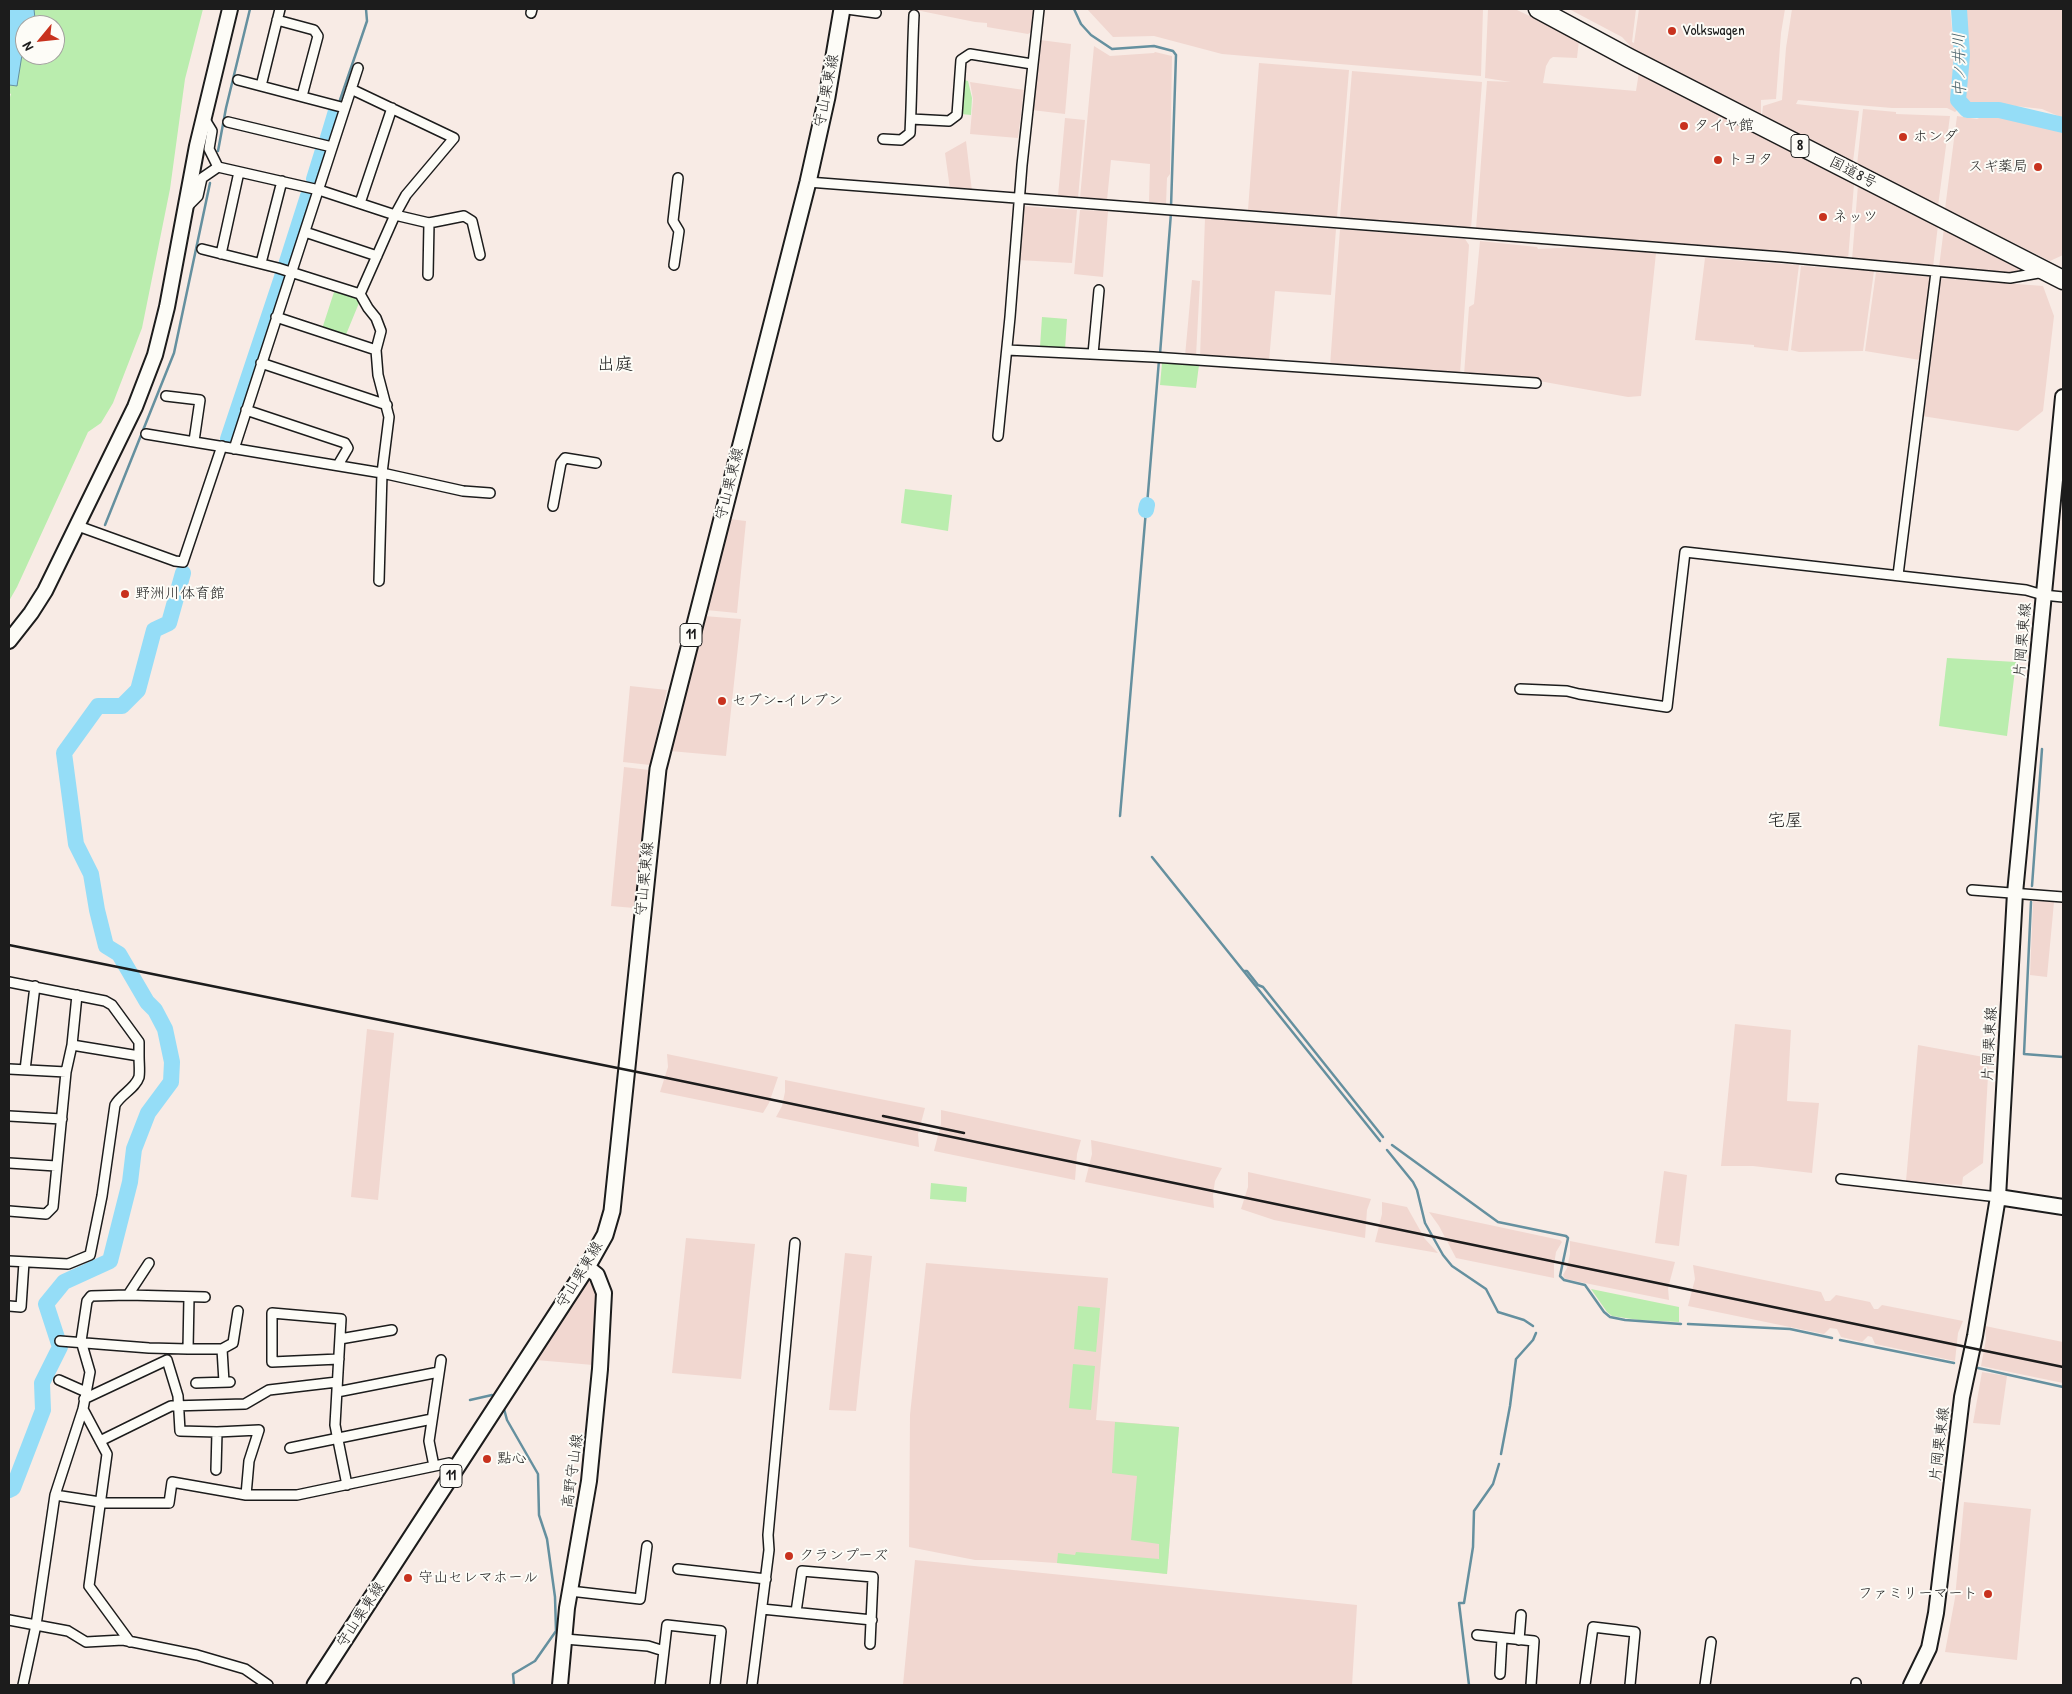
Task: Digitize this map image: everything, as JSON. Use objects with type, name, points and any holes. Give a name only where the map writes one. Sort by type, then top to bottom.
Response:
[{"type":"highway","name":"国道8号","points":[[1538,9],[1629,58],[2063,280]]},
{"type":"main road","points":[[9,641],[45,591],[135,407],[155,355],[167,307],[204,118],[230,9]]},
{"type":"main road","name":"守山栗東線","points":[[315,1685],[587,1267],[605,1235],[612,1211],[658,769],[808,182],[827,96],[842,9]]},
{"type":"main road","name":"片岡栗東線","points":[[1911,1685],[1929,1648],[1936,1614],[1962,1396],[1975,1336],[1998,1197],[2015,893],[2043,595],[2058,499],[2063,398]]},
{"type":"main road","points":[[1998,1197],[2063,1207]]},
{"type":"main road","name":"高野守山線","points":[[560,1685],[570,1591],[589,1481],[596,1419],[604,1293],[597,1275],[587,1267]]},
{"type":"street","points":[[261,86],[280,9]]},
{"type":"street","points":[[847,9],[876,13]]},
{"type":"street","points":[[998,436],[999,407],[1007,350],[1019,198],[1039,9]]},
{"type":"street","points":[[883,139],[901,140],[910,133],[914,15]]},
{"type":"street","points":[[277,20],[314,30],[318,36],[302,96]]},
{"type":"street","points":[[911,119],[949,121],[957,115],[961,60],[970,54],[1032,64]]},
{"type":"street","points":[[234,448],[358,68]]},
{"type":"street","points":[[238,80],[345,108]]},
{"type":"street","points":[[351,89],[454,138],[406,195],[395,215],[360,294]]},
{"type":"street","points":[[360,203],[392,108]]},
{"type":"street","points":[[204,118],[212,131],[209,149],[218,167]]},
{"type":"street","points":[[228,122],[332,147]]},
{"type":"street","points":[[186,208],[198,196],[202,178],[218,167],[319,190],[395,215],[429,223],[464,216],[472,221],[480,255]]},
{"type":"street","points":[[221,254],[239,172]]},
{"type":"street","points":[[674,265],[679,231],[673,221],[678,178]]},
{"type":"street","points":[[261,263],[282,181]]},
{"type":"street","points":[[808,182],[1782,257],[2010,278],[2046,271]]},
{"type":"street","points":[[428,275],[429,223]]},
{"type":"street","points":[[305,232],[377,256]]},
{"type":"street","points":[[202,249],[261,263],[360,294],[376,318],[381,331],[376,350],[378,375],[387,405],[389,430],[382,472],[379,581]]},
{"type":"street","points":[[1898,575],[1936,272]]},
{"type":"street","points":[[1093,354],[1098,290]]},
{"type":"street","points":[[276,318],[376,350]]},
{"type":"street","points":[[1007,350],[1160,357],[1536,383]]},
{"type":"street","points":[[261,363],[387,405]]},
{"type":"street","points":[[166,396],[200,400],[194,442]]},
{"type":"street","points":[[246,410],[345,443],[348,448],[338,465]]},
{"type":"street","points":[[146,434],[382,472],[463,491],[490,493]]},
{"type":"street","points":[[78,526],[175,561],[183,562],[222,446]]},
{"type":"street","points":[[553,506],[562,463],[565,458],[596,463]]},
{"type":"street","points":[[1520,688],[1567,691],[1667,706],[1685,552],[2026,590],[2043,595],[2063,597]]},
{"type":"street","points":[[1972,890],[2063,897]]},
{"type":"street","points":[[9,982],[105,1001],[112,1005],[139,1042],[139,1076],[136,1082],[123,1093],[115,1104],[102,1196],[90,1255],[68,1264],[9,1261]]},
{"type":"street","points":[[25,1070],[35,986]]},
{"type":"street","points":[[9,1211],[46,1214],[53,1208],[66,1072],[72,1045],[77,995]]},
{"type":"street","points":[[72,1045],[139,1056]]},
{"type":"street","points":[[9,1069],[66,1072]]},
{"type":"street","points":[[9,1116],[62,1118]]},
{"type":"street","points":[[9,1163],[56,1166]]},
{"type":"street","points":[[1841,1178],[1998,1197]]},
{"type":"street","points":[[752,1685],[770,1550],[768,1535],[795,1243]]},
{"type":"street","points":[[9,1306],[21,1307],[24,1262]]},
{"type":"street","points":[[128,1294],[150,1263]]},
{"type":"street","points":[[23,1685],[36,1626],[55,1495],[83,1409],[90,1372],[82,1342],[87,1301],[91,1296],[128,1294],[205,1297]]},
{"type":"street","points":[[188,1349],[189,1297]]},
{"type":"street","points":[[60,1341],[149,1348],[222,1349],[233,1343],[238,1311]]},
{"type":"street","points":[[338,1359],[272,1362],[272,1313],[340,1319],[335,1425],[347,1485]]},
{"type":"street","points":[[340,1338],[392,1330]]},
{"type":"street","points":[[196,1383],[227,1382],[222,1349]]},
{"type":"street","points":[[85,1395],[167,1360],[178,1396],[180,1431],[259,1430],[249,1462],[246,1495]]},
{"type":"street","points":[[434,1466],[429,1441],[441,1360]]},
{"type":"street","points":[[337,1392],[439,1372]]},
{"type":"street","points":[[59,1380],[85,1395]]},
{"type":"street","points":[[100,1441],[171,1406],[244,1404],[269,1390],[337,1382]]},
{"type":"street","points":[[83,1409],[107,1454],[89,1586],[130,1642]]},
{"type":"street","points":[[290,1448],[432,1419]]},
{"type":"street","points":[[216,1470],[217,1432]]},
{"type":"street","points":[[55,1495],[100,1502],[168,1503],[172,1482],[246,1495],[297,1495],[449,1463],[457,1467]]},
{"type":"street","points":[[570,1591],[640,1599],[647,1546]]},
{"type":"street","points":[[678,1569],[766,1578]]},
{"type":"street","points":[[796,1612],[802,1571],[873,1577],[870,1644]]},
{"type":"street","points":[[762,1609],[872,1620]]},
{"type":"street","points":[[1519,1640],[1521,1616]]},
{"type":"street","points":[[9,1620],[68,1631],[86,1642],[130,1642],[197,1655],[244,1669],[268,1685]]},
{"type":"street","points":[[660,1685],[667,1625],[721,1631],[715,1685]]},
{"type":"street","points":[[1585,1685],[1593,1627],[1635,1632],[1630,1685]]},
{"type":"street","points":[[1477,1636],[1534,1641],[1531,1685]]},
{"type":"street","points":[[565,1638],[648,1646],[664,1651]]},
{"type":"street","points":[[1500,1674],[1502,1638]]},
{"type":"street","points":[[1705,1685],[1711,1642]]},
{"type":"shaded area","points":[[911,9],[1034,9],[1031,32],[1028,34],[987,27],[987,23]]},
{"type":"shaded area","points":[[1087,9],[1483,9],[1481,76],[1222,54],[1154,36],[1113,37]]},
{"type":"shaded area","points":[[1488,9],[1515,9],[1579,40],[1577,58],[1553,57],[1550,59],[1546,66],[1543,83],[1636,91],[1639,72],[1854,184],[1848,260],[1749,250],[1476,229],[1487,81],[1511,82],[1485,78]]},
{"type":"shaded area","points":[[1569,9],[1636,9],[1632,42],[1634,43],[1639,9],[1785,9],[1781,33],[1776,99],[1761,100],[1761,115],[1634,50],[1622,37]]},
{"type":"shaded area","points":[[1792,9],[1950,9],[1955,60],[1954,102],[1958,109],[1955,112],[1947,108],[1892,108],[1798,100],[1796,104],[1859,111],[1853,162],[1762,115],[1763,106],[1782,100],[1786,48]]},
{"type":"shaded area","points":[[1964,9],[2063,9],[2063,118],[2042,109],[1989,103],[1974,105],[1968,103],[1963,94],[1967,52]]},
{"type":"shaded area","points":[[1040,40],[1071,44],[1065,114],[1032,110]]},
{"type":"shaded area","points":[[1094,46],[1110,56],[1155,52],[1172,56],[1170,174],[1167,178],[1166,204],[1149,202],[1150,164],[1111,160],[1107,200],[1080,198]]},
{"type":"shaded area","points":[[1259,63],[1349,70],[1337,217],[1248,210]]},
{"type":"shaded area","points":[[1352,71],[1482,82],[1471,229],[1340,217]]},
{"type":"shaded area","points":[[970,82],[1024,90],[1018,138],[970,134],[973,99]]},
{"type":"shaded area","points":[[1863,109],[1896,112],[1896,114],[1950,116],[1938,206],[1857,165]]},
{"type":"shaded area","points":[[1988,114],[2003,116],[2063,133],[2063,255],[2050,261],[1945,209],[1957,116],[1977,119]]},
{"type":"shaded area","points":[[1065,118],[1085,120],[1078,198],[1058,196]]},
{"type":"shaded area","points":[[966,141],[972,191],[950,189],[945,153]]},
{"type":"shaded area","points":[[1858,185],[1938,225],[1933,267],[1852,260]]},
{"type":"shaded area","points":[[1022,206],[1077,210],[1072,263],[1018,260]]},
{"type":"shaded area","points":[[1080,210],[1108,211],[1103,277],[1074,274]]},
{"type":"shaded area","points":[[1205,218],[1336,229],[1331,295],[1275,291],[1269,361],[1200,357]]},
{"type":"shaded area","points":[[1944,228],[2021,266],[2016,273],[1939,267]]},
{"type":"shaded area","points":[[1340,229],[1465,239],[1469,245],[1460,374],[1330,366]]},
{"type":"shaded area","points":[[1480,241],[1537,247],[1538,249],[1579,247],[1656,253],[1641,396],[1628,397],[1528,379],[1464,375],[1469,307],[1474,304]]},
{"type":"shaded area","points":[[1705,258],[1799,265],[1788,351],[1754,347],[1754,345],[1695,340]]},
{"type":"shaded area","points":[[1801,266],[1874,271],[1863,351],[1799,352],[1791,350]]},
{"type":"shaded area","points":[[1876,272],[1931,277],[1920,360],[1865,351]]},
{"type":"shaded area","points":[[1940,278],[2043,286],[2054,316],[2043,411],[2018,431],[1922,416]]},
{"type":"shaded area","points":[[1192,280],[1200,281],[1196,356],[1185,356]]},
{"type":"shaded area","points":[[729,519],[746,521],[737,613],[706,610]]},
{"type":"shaded area","points":[[704,616],[741,619],[726,756],[670,751]]},
{"type":"shaded area","points":[[630,686],[667,690],[650,765],[623,762]]},
{"type":"shaded area","points":[[624,767],[649,770],[634,908],[611,906]]},
{"type":"shaded area","points":[[2033,901],[2054,902],[2047,977],[2030,975]]},
{"type":"shaded area","points":[[1735,1024],[1791,1030],[1787,1101],[1819,1103],[1812,1173],[1753,1166],[1721,1166]]},
{"type":"shaded area","points":[[367,1029],[394,1033],[378,1200],[351,1197]]},
{"type":"shaded area","points":[[1918,1045],[1989,1058],[1983,1163],[1963,1177],[1962,1185],[1906,1181]]},
{"type":"shaded area","points":[[667,1054],[778,1077],[769,1103],[763,1113],[660,1092],[668,1067]]},
{"type":"shaded area","points":[[785,1080],[925,1108],[918,1134],[919,1147],[776,1117],[782,1106]]},
{"type":"shaded area","points":[[941,1110],[1081,1140],[1077,1154],[1075,1180],[934,1151],[941,1124]]},
{"type":"shaded area","points":[[1091,1140],[1222,1168],[1215,1181],[1214,1208],[1085,1182],[1092,1154]]},
{"type":"shaded area","points":[[1664,1171],[1687,1175],[1679,1246],[1655,1243]]},
{"type":"shaded area","points":[[1248,1172],[1371,1199],[1367,1210],[1365,1238],[1274,1220],[1241,1209],[1248,1187]]},
{"type":"shaded area","points":[[1382,1202],[1407,1207],[1425,1239],[1438,1253],[1375,1242],[1382,1214]]},
{"type":"shaded area","points":[[1429,1212],[1560,1240],[1562,1242],[1556,1252],[1554,1278],[1456,1258],[1439,1226]]},
{"type":"shaded area","points":[[686,1238],[755,1244],[741,1379],[672,1373]]},
{"type":"shaded area","points":[[1570,1241],[1675,1262],[1668,1288],[1669,1300],[1565,1279],[1563,1275],[1567,1268],[1570,1254]]},
{"type":"shaded area","points":[[845,1253],[872,1256],[856,1411],[829,1410]]},
{"type":"shaded area","points":[[926,1263],[1108,1278],[1096,1420],[1179,1427],[1167,1574],[1100,1566],[1012,1560],[975,1560],[909,1547],[910,1415]]},
{"type":"shaded area","points":[[1693,1265],[1821,1292],[1825,1301],[1830,1301],[1836,1295],[1870,1302],[1874,1309],[1878,1309],[1882,1305],[1963,1321],[1958,1333],[1955,1361],[1875,1344],[1872,1337],[1868,1336],[1862,1342],[1841,1337],[1837,1329],[1830,1328],[1824,1334],[1688,1306],[1695,1279]]},
{"type":"shaded area","points":[[587,1282],[594,1282],[598,1289],[593,1365],[536,1360]]},
{"type":"shaded area","points":[[1985,1326],[2063,1342],[2063,1383],[1981,1366],[1986,1339]]},
{"type":"shaded area","points":[[1982,1372],[2007,1376],[2000,1425],[1973,1423]]},
{"type":"shaded area","points":[[1964,1502],[2031,1509],[2017,1660],[1945,1652],[1955,1598]]},
{"type":"shaded area","points":[[915,1560],[1357,1605],[1352,1685],[903,1685]]},
{"type":"green space","points":[[33,9],[203,9],[185,79],[170,189],[142,328],[113,403],[101,423],[88,432],[9,601],[9,100],[11,94],[9,93],[9,85],[17,86],[18,65],[65,65],[65,15],[34,15]]},
{"type":"green space","points":[[964,80],[968,81],[972,98],[971,115],[961,114]]},
{"type":"green space","points":[[335,289],[358,297],[359,303],[345,337],[322,329]]},
{"type":"green space","points":[[1042,317],[1067,319],[1065,349],[1040,347]]},
{"type":"green space","points":[[1162,363],[1199,365],[1196,388],[1160,385]]},
{"type":"green space","points":[[905,489],[952,495],[948,531],[901,523]]},
{"type":"green space","points":[[1947,658],[2016,662],[2007,736],[1939,726]]},
{"type":"green space","points":[[931,1183],[967,1187],[966,1202],[930,1199]]},
{"type":"green space","points":[[1591,1289],[1679,1307],[1679,1322],[1639,1320],[1612,1316]]},
{"type":"green space","points":[[1078,1306],[1100,1308],[1096,1352],[1074,1349]]},
{"type":"green space","points":[[1073,1364],[1095,1366],[1091,1410],[1069,1408]]},
{"type":"green space","points":[[1115,1422],[1179,1427],[1167,1574],[1057,1563],[1058,1553],[1075,1555],[1076,1552],[1159,1559],[1159,1544],[1131,1540],[1137,1476],[1112,1473]]},
{"type":"water","points":[[9,9],[34,9],[35,15],[15,15],[15,65],[20,65],[17,86],[9,85]]},
{"type":"waterway","points":[[218,151],[226,108],[250,9]]},
{"type":"waterway","points":[[340,100],[367,21],[366,9]]},
{"type":"waterway","points":[[1074,9],[1081,24],[1091,35],[1112,49],[1154,46],[1173,51],[1176,55],[1171,207]]},
{"type":"waterway","name":"中ノ井川","points":[[1959,9],[1962,55],[1958,100],[1967,110],[1999,110],[2063,125]]},
{"type":"waterway","points":[[327,141],[336,111]]},
{"type":"waterway","points":[[314,179],[323,150]]},
{"type":"waterway","points":[[105,525],[174,353],[210,183]]},
{"type":"waterway","points":[[286,265],[308,196]]},
{"type":"waterway","points":[[1160,354],[1171,213]]},
{"type":"waterway","points":[[228,439],[283,274]]},
{"type":"waterway","points":[[1147,505],[1159,360]]},
{"type":"waterway","points":[[1146,510],[1147,505]]},
{"type":"waterway","points":[[1120,816],[1146,510]]},
{"type":"waterway","points":[[9,1490],[13,1488],[43,1410],[42,1383],[60,1347],[46,1304],[64,1282],[110,1261],[130,1182],[134,1149],[148,1113],[171,1082],[172,1062],[165,1029],[119,954],[106,946],[91,874],[76,844],[64,753],[98,706],[122,706],[138,690],[154,630],[169,623],[183,573]]},
{"type":"waterway","points":[[2032,886],[2042,749]]},
{"type":"waterway","points":[[1152,857],[1380,1141]]},
{"type":"waterway","points":[[2031,902],[2024,1054],[2063,1057]]},
{"type":"waterway","points":[[1244,971],[1247,971],[1258,985],[1263,987],[1383,1137]]},
{"type":"waterway","points":[[1392,1145],[1498,1222],[1566,1236],[1568,1238],[1560,1276],[1564,1280],[1585,1285],[1604,1312],[1610,1317],[1625,1320],[1681,1324]]},
{"type":"waterway","points":[[1387,1150],[1413,1182],[1417,1190],[1425,1223],[1443,1255],[1452,1266],[1486,1289],[1498,1312],[1524,1320],[1533,1326]]},
{"type":"waterway","points":[[1688,1324],[1790,1329],[1832,1338]]},
{"type":"waterway","points":[[1501,1454],[1516,1359],[1533,1340],[1536,1333]]},
{"type":"waterway","points":[[1840,1340],[1954,1363]]},
{"type":"waterway","points":[[1978,1368],[2063,1387]]},
{"type":"waterway","points":[[470,1400],[492,1395]]},
{"type":"waterway","points":[[504,1409],[507,1420],[538,1474],[539,1515],[547,1539],[555,1597],[556,1631],[535,1661],[513,1674],[514,1685]]},
{"type":"waterway","points":[[1469,1685],[1459,1603],[1464,1603],[1473,1547],[1474,1511],[1493,1484],[1499,1464]]},
{"type":"railway","points":[[9,945],[667,1078],[2063,1367]]},
{"type":"railway","points":[[883,1116],[964,1133]]},
{"type":"place","name":"Volkswagen","points":[[1672,31]]},
{"type":"place","name":"タイヤ館","points":[[1684,126]]},
{"type":"place","name":"ホンダ","points":[[1903,137]]},
{"type":"place","name":"トヨタ","points":[[1718,160]]},
{"type":"place","name":"スギ薬局","points":[[2038,167]]},
{"type":"place","name":"ネッツ","points":[[1823,217]]},
{"type":"place","name":"野洲川体育館","points":[[125,594]]},
{"type":"place","name":"セブン-イレブン","points":[[722,701]]},
{"type":"place","name":"點心","points":[[487,1459]]},
{"type":"place","name":"クランプーズ","points":[[789,1556]]},
{"type":"place","name":"守山セレマホール","points":[[408,1578]]},
{"type":"place","name":"ファミリーマート","points":[[1988,1594]]},
{"type":"district","name":"出庭","points":[[615,365]]},
{"type":"district","name":"宅屋","points":[[1785,821]]}]
